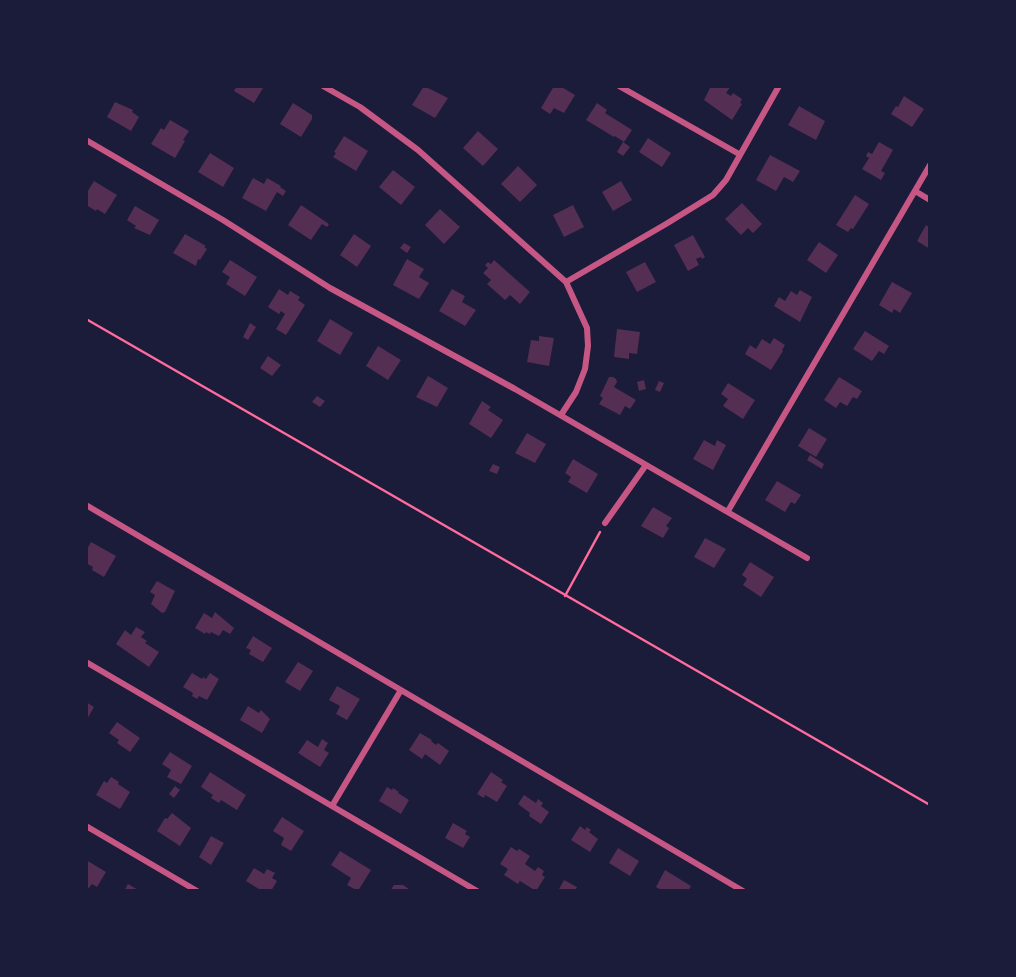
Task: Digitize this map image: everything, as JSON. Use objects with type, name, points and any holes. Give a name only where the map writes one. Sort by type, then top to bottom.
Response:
[{"type":"street","points":[[323,86],[360,107],[418,150],[566,282],[587,328],[588,346],[586,369],[576,392],[561,415]]},
{"type":"street","points":[[619,86],[739,154]]},
{"type":"street","points":[[566,282],[713,195],[726,180],[779,86]]},
{"type":"street","points":[[86,140],[223,220],[330,288],[561,415],[807,558]]},
{"type":"street","points":[[728,510],[930,165]]},
{"type":"street","points":[[915,191],[930,200]]},
{"type":"street","points":[[605,523],[646,465]]},
{"type":"street","points":[[86,505],[743,891]]},
{"type":"street","points":[[86,663],[477,891]]},
{"type":"street","points":[[332,806],[401,690]]},
{"type":"street","points":[[86,826],[197,891]]},
{"type":"street","points":[[724,891],[729,883]]},
{"type":"path","points":[[86,319],[930,805]]},
{"type":"path","points":[[565,596],[605,523]]},
{"type":"building","points":[[237,86],[263,88],[254,103],[234,91]]},
{"type":"building","points":[[424,86],[448,98],[435,118],[412,105]]},
{"type":"building","points":[[554,86],[560,86],[575,95],[564,113],[554,108],[550,114],[541,108]]},
{"type":"building","points":[[711,86],[731,86],[726,93],[731,96],[733,93],[742,99],[742,104],[732,120],[704,100]]},
{"type":"building","points":[[904,96],[924,109],[912,127],[891,114]]},
{"type":"building","points":[[115,102],[133,110],[139,117],[131,131],[107,117]]},
{"type":"building","points":[[293,103],[312,115],[301,137],[280,124]]},
{"type":"building","points":[[597,103],[607,110],[605,113],[632,130],[624,142],[586,120]]},
{"type":"building","points":[[799,106],[825,121],[816,140],[788,125]]},
{"type":"building","points":[[170,120],[189,131],[175,158],[151,144]]},
{"type":"building","points":[[478,131],[498,149],[483,166],[463,148]]},
{"type":"building","points":[[344,136],[368,151],[356,171],[333,157]]},
{"type":"building","points":[[648,138],[671,153],[662,167],[639,152]]},
{"type":"building","points":[[623,142],[630,147],[623,156],[617,152]]},
{"type":"building","points":[[879,142],[893,150],[881,171],[885,173],[881,180],[862,169],[869,158],[866,156],[868,152],[872,154]]},
{"type":"building","points":[[210,153],[234,168],[223,187],[198,172]]},
{"type":"building","points":[[770,155],[800,171],[793,182],[784,177],[776,191],[756,180]]},
{"type":"building","points":[[518,166],[537,185],[520,202],[501,184]]},
{"type":"building","points":[[393,170],[415,187],[401,205],[379,187]]},
{"type":"building","points":[[253,178],[264,184],[267,178],[286,191],[283,196],[277,192],[266,211],[242,198]]},
{"type":"building","points":[[94,181],[117,195],[105,214],[86,205],[86,194]]},
{"type":"building","points":[[621,181],[632,200],[613,211],[602,192]]},
{"type":"building","points":[[855,195],[869,204],[853,229],[848,232],[836,225]]},
{"type":"building","points":[[742,203],[762,224],[753,233],[748,228],[741,235],[725,219]]},
{"type":"building","points":[[301,205],[329,224],[327,227],[322,224],[311,240],[288,225]]},
{"type":"building","points":[[573,205],[584,227],[564,237],[553,215]]},
{"type":"building","points":[[135,206],[159,220],[150,235],[134,228],[136,226],[127,220]]},
{"type":"building","points":[[440,209],[460,227],[444,244],[425,225]]},
{"type":"building","points":[[926,225],[930,228],[930,249],[917,241]]},
{"type":"building","points":[[185,234],[206,246],[204,247],[207,249],[200,260],[198,259],[196,266],[173,253]]},
{"type":"building","points":[[354,234],[371,246],[357,267],[340,255]]},
{"type":"building","points":[[693,235],[705,257],[696,259],[699,265],[688,271],[674,245]]},
{"type":"building","points":[[819,242],[838,255],[826,273],[807,260]]},
{"type":"building","points":[[404,243],[411,247],[407,253],[400,248]]},
{"type":"building","points":[[407,259],[424,269],[419,277],[429,283],[419,299],[393,285]]},
{"type":"building","points":[[230,260],[257,277],[245,296],[226,284],[230,277],[222,272]]},
{"type":"building","points":[[494,260],[530,292],[520,304],[510,295],[505,300],[487,284],[491,280],[483,273],[488,268],[485,265]]},
{"type":"building","points":[[645,262],[656,282],[637,292],[626,272]]},
{"type":"building","points":[[892,282],[912,293],[900,313],[894,309],[892,313],[879,305]]},
{"type":"building","points":[[279,289],[288,295],[290,291],[300,297],[298,300],[305,305],[286,335],[276,329],[285,314],[281,311],[279,314],[268,307]]},
{"type":"building","points":[[452,289],[465,296],[462,302],[476,310],[465,326],[439,311]]},
{"type":"building","points":[[800,290],[812,297],[800,322],[774,306],[779,297],[785,301],[791,291],[797,295]]},
{"type":"building","points":[[330,319],[353,333],[340,355],[317,341]]},
{"type":"building","points":[[250,323],[256,327],[248,340],[243,337]]},
{"type":"building","points":[[617,329],[640,332],[637,354],[629,353],[629,359],[614,357]]},
{"type":"building","points":[[865,331],[889,346],[884,354],[879,351],[872,361],[853,349]]},
{"type":"building","points":[[539,336],[554,338],[549,366],[527,362],[531,340],[539,341]]},
{"type":"building","points":[[774,338],[785,345],[771,370],[745,354],[750,345],[756,349],[762,339],[770,344]]},
{"type":"building","points":[[378,346],[401,360],[388,380],[366,366]]},
{"type":"building","points":[[268,356],[281,365],[272,376],[260,368]]},
{"type":"building","points":[[428,376],[448,388],[437,407],[416,397]]},
{"type":"building","points":[[609,377],[616,379],[614,387],[636,400],[630,409],[625,406],[620,415],[599,404]]},
{"type":"building","points":[[839,377],[862,391],[857,399],[853,397],[847,406],[840,402],[836,408],[824,400]]},
{"type":"building","points":[[644,380],[646,389],[639,391],[637,382]]},
{"type":"building","points":[[659,381],[664,383],[660,392],[655,390]]},
{"type":"building","points":[[728,383],[755,400],[743,419],[723,406],[728,399],[721,394]]},
{"type":"building","points":[[317,396],[325,401],[320,407],[312,402]]},
{"type":"building","points":[[482,401],[491,407],[488,410],[503,420],[491,438],[469,424]]},
{"type":"building","points":[[809,428],[827,439],[816,457],[798,446]]},
{"type":"building","points":[[527,433],[546,444],[535,463],[515,453]]},
{"type":"building","points":[[704,440],[715,446],[717,440],[726,445],[713,470],[693,459]]},
{"type":"building","points":[[810,455],[824,464],[822,469],[807,460]]},
{"type":"building","points":[[573,459],[598,474],[587,493],[568,482],[571,477],[565,473]]},
{"type":"building","points":[[493,464],[500,467],[497,474],[489,471]]},
{"type":"building","points":[[777,481],[801,495],[795,504],[791,502],[785,512],[765,500]]},
{"type":"building","points":[[653,507],[672,518],[666,526],[669,528],[663,538],[641,526]]},
{"type":"building","points":[[705,538],[726,549],[714,568],[694,557]]},
{"type":"building","points":[[91,542],[116,556],[104,577],[86,563],[86,551]]},
{"type":"building","points":[[750,562],[774,577],[761,597],[743,585],[747,579],[742,575]]},
{"type":"building","points":[[157,581],[175,591],[162,613],[151,604],[155,595],[150,592]]},
{"type":"building","points":[[215,612],[234,628],[230,634],[223,630],[219,636],[211,632],[205,634],[195,628],[204,613],[212,618]]},
{"type":"building","points":[[136,627],[145,632],[141,637],[147,641],[145,643],[159,652],[149,667],[116,644],[125,630],[131,635]]},
{"type":"building","points":[[253,636],[272,648],[263,662],[249,654],[251,650],[246,648]]},
{"type":"building","points":[[298,662],[313,671],[300,691],[285,682]]},
{"type":"building","points":[[192,673],[206,679],[210,673],[219,679],[207,700],[199,696],[197,699],[183,687]]},
{"type":"building","points":[[337,686],[360,699],[347,720],[336,714],[340,706],[329,700]]},
{"type":"building","points":[[86,702],[94,707],[86,721]]},
{"type":"building","points":[[248,706],[259,713],[261,710],[270,719],[262,733],[240,720]]},
{"type":"building","points":[[117,722],[140,738],[130,752],[109,733]]},
{"type":"building","points":[[420,733],[449,751],[440,765],[425,754],[422,759],[409,750]]},
{"type":"building","points":[[322,739],[328,743],[324,750],[329,753],[320,767],[298,753],[307,740],[318,747]]},
{"type":"building","points":[[170,752],[192,766],[181,784],[167,777],[171,770],[162,764]]},
{"type":"building","points":[[210,772],[246,795],[237,810],[221,800],[219,803],[211,798],[213,795],[201,787]]},
{"type":"building","points":[[491,772],[507,786],[497,802],[477,794]]},
{"type":"building","points":[[111,777],[130,792],[120,809],[96,795],[104,781],[107,783]]},
{"type":"building","points":[[175,786],[180,790],[174,798],[169,794]]},
{"type":"building","points":[[387,787],[392,790],[393,788],[409,800],[401,814],[379,801]]},
{"type":"building","points":[[524,795],[536,803],[538,799],[543,803],[541,806],[549,812],[541,824],[518,804]]},
{"type":"building","points":[[172,813],[191,828],[180,846],[157,831],[165,818]]},
{"type":"building","points":[[282,817],[304,831],[291,851],[281,845],[284,838],[273,831]]},
{"type":"building","points":[[453,823],[467,831],[465,834],[470,837],[463,848],[445,838]]},
{"type":"building","points":[[580,826],[585,830],[587,827],[598,839],[590,852],[571,840]]},
{"type":"building","points":[[211,836],[224,843],[211,865],[199,857]]},
{"type":"building","points":[[511,847],[530,856],[525,864],[535,871],[538,867],[544,871],[542,875],[545,877],[536,891],[504,875],[508,869],[500,864]]},
{"type":"building","points":[[618,848],[639,861],[630,876],[609,863]]},
{"type":"building","points":[[340,851],[371,870],[358,891],[347,885],[351,878],[331,865]]},
{"type":"building","points":[[86,860],[106,872],[97,887],[92,884],[89,888],[86,887]]},
{"type":"building","points":[[254,868],[264,874],[267,869],[275,873],[272,878],[277,881],[271,891],[262,891],[246,881]]},
{"type":"building","points":[[665,870],[691,886],[688,891],[663,891],[656,887]]},
{"type":"building","points":[[564,880],[577,887],[575,891],[558,891]]},
{"type":"building","points":[[128,884],[140,891],[124,891]]},
{"type":"building","points":[[394,885],[403,885],[412,891],[390,891]]}]
